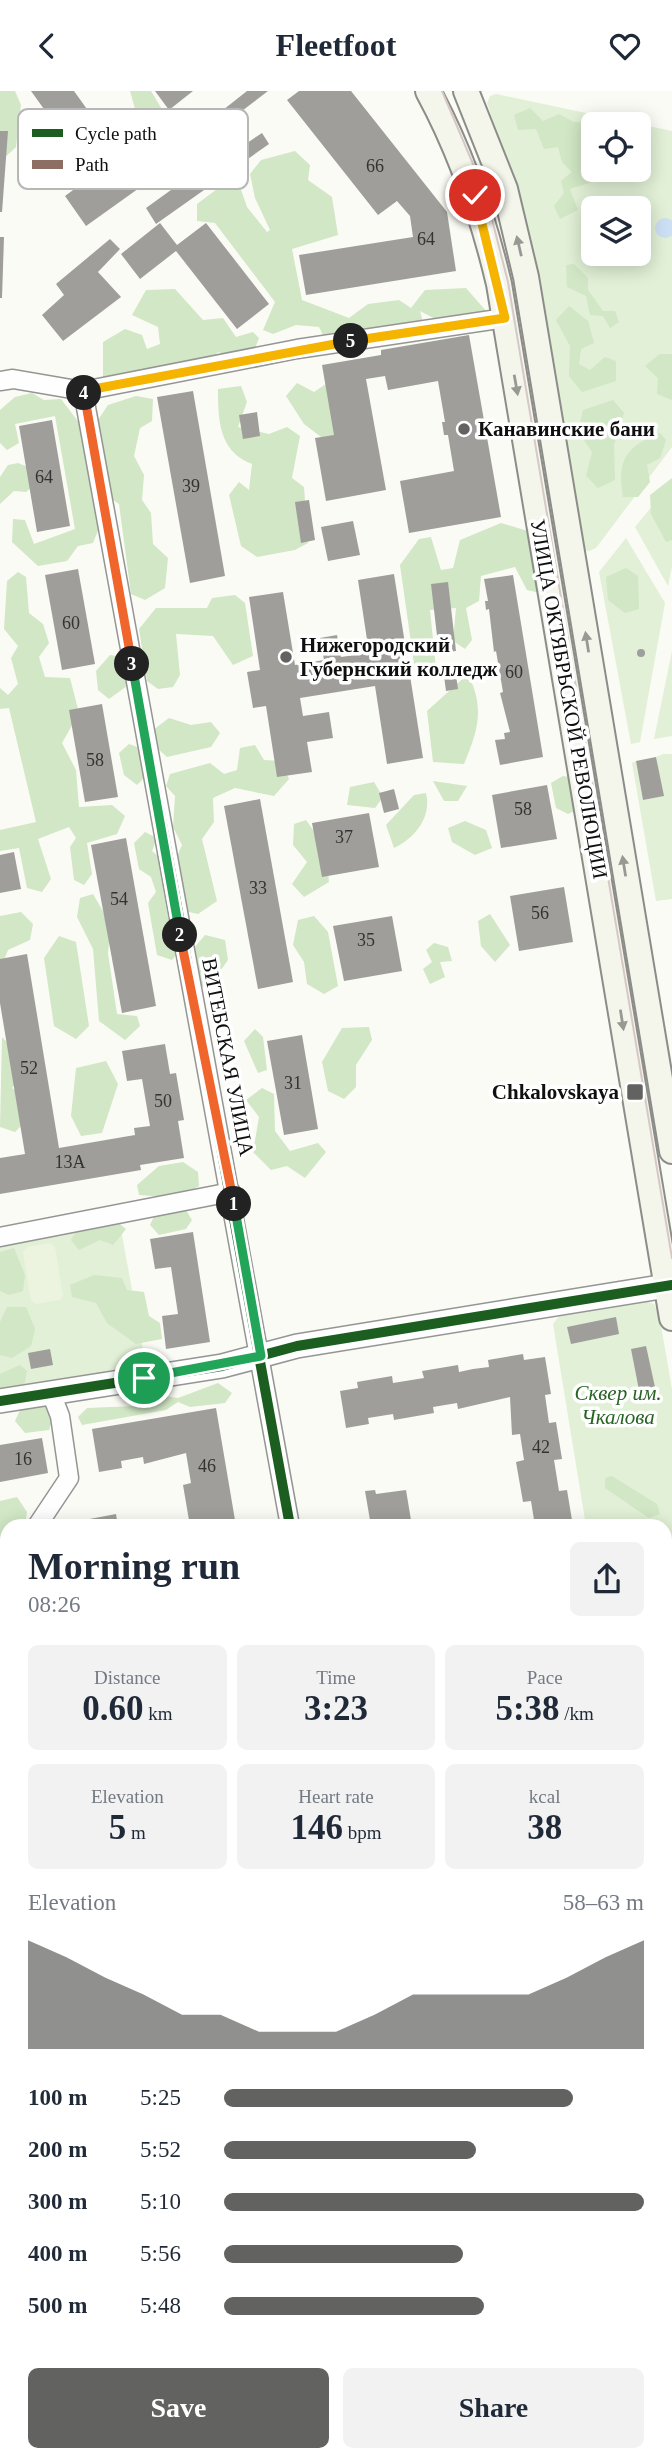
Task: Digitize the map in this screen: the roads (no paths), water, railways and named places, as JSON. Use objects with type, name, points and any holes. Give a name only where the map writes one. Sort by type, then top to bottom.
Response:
[{"type":"main road","name":"УЛИЦА ОКТЯБРЬСКОЙ РЕВОЛЮЦИИ","points":[[428,91],[457,149],[475,195],[505,318],[669,1286],[672,1318]]},
{"type":"main road","name":"УЛИЦА ОКТЯБРЬСКОЙ РЕВОЛЮЦИИ","points":[[466,91],[505,188],[533,313],[672,1151]]},
{"type":"main road","points":[[505,318],[533,313]]},
{"type":"main road","points":[[607,922],[633,918]]},
{"type":"main road","points":[[614,971],[641,966]]},
{"type":"street","points":[[0,381],[13,379],[83,391],[297,349],[505,318]]},
{"type":"street","name":"ВИТЕБСКАЯ УЛИЦА","points":[[83,391],[193,1008],[231,1192],[289,1519]]},
{"type":"street","points":[[0,1237],[231,1192]]},
{"type":"street","points":[[0,1401],[222,1366],[298,1346],[669,1286]]},
{"type":"street","points":[[42,1519],[69,1478],[60,1416],[51,1392]]},
{"type":"water","points":[[665,218],[672,221],[672,235],[665,238],[658,235],[655,228],[658,221]]},
{"type":"tram line","points":[[442,91],[485,192],[508,282],[672,1258]]},
{"type":"place","name":"Канавинские бани","points":[[464,429]]},
{"type":"place","name":"Нижегородский Губернский колледж","points":[[286,657]]},
{"type":"place","name":"Chkalovskaya","points":[[635,1092]]},
{"type":"park label","name":"Сквер им. Чкалова","points":[[618,1405]]}]
